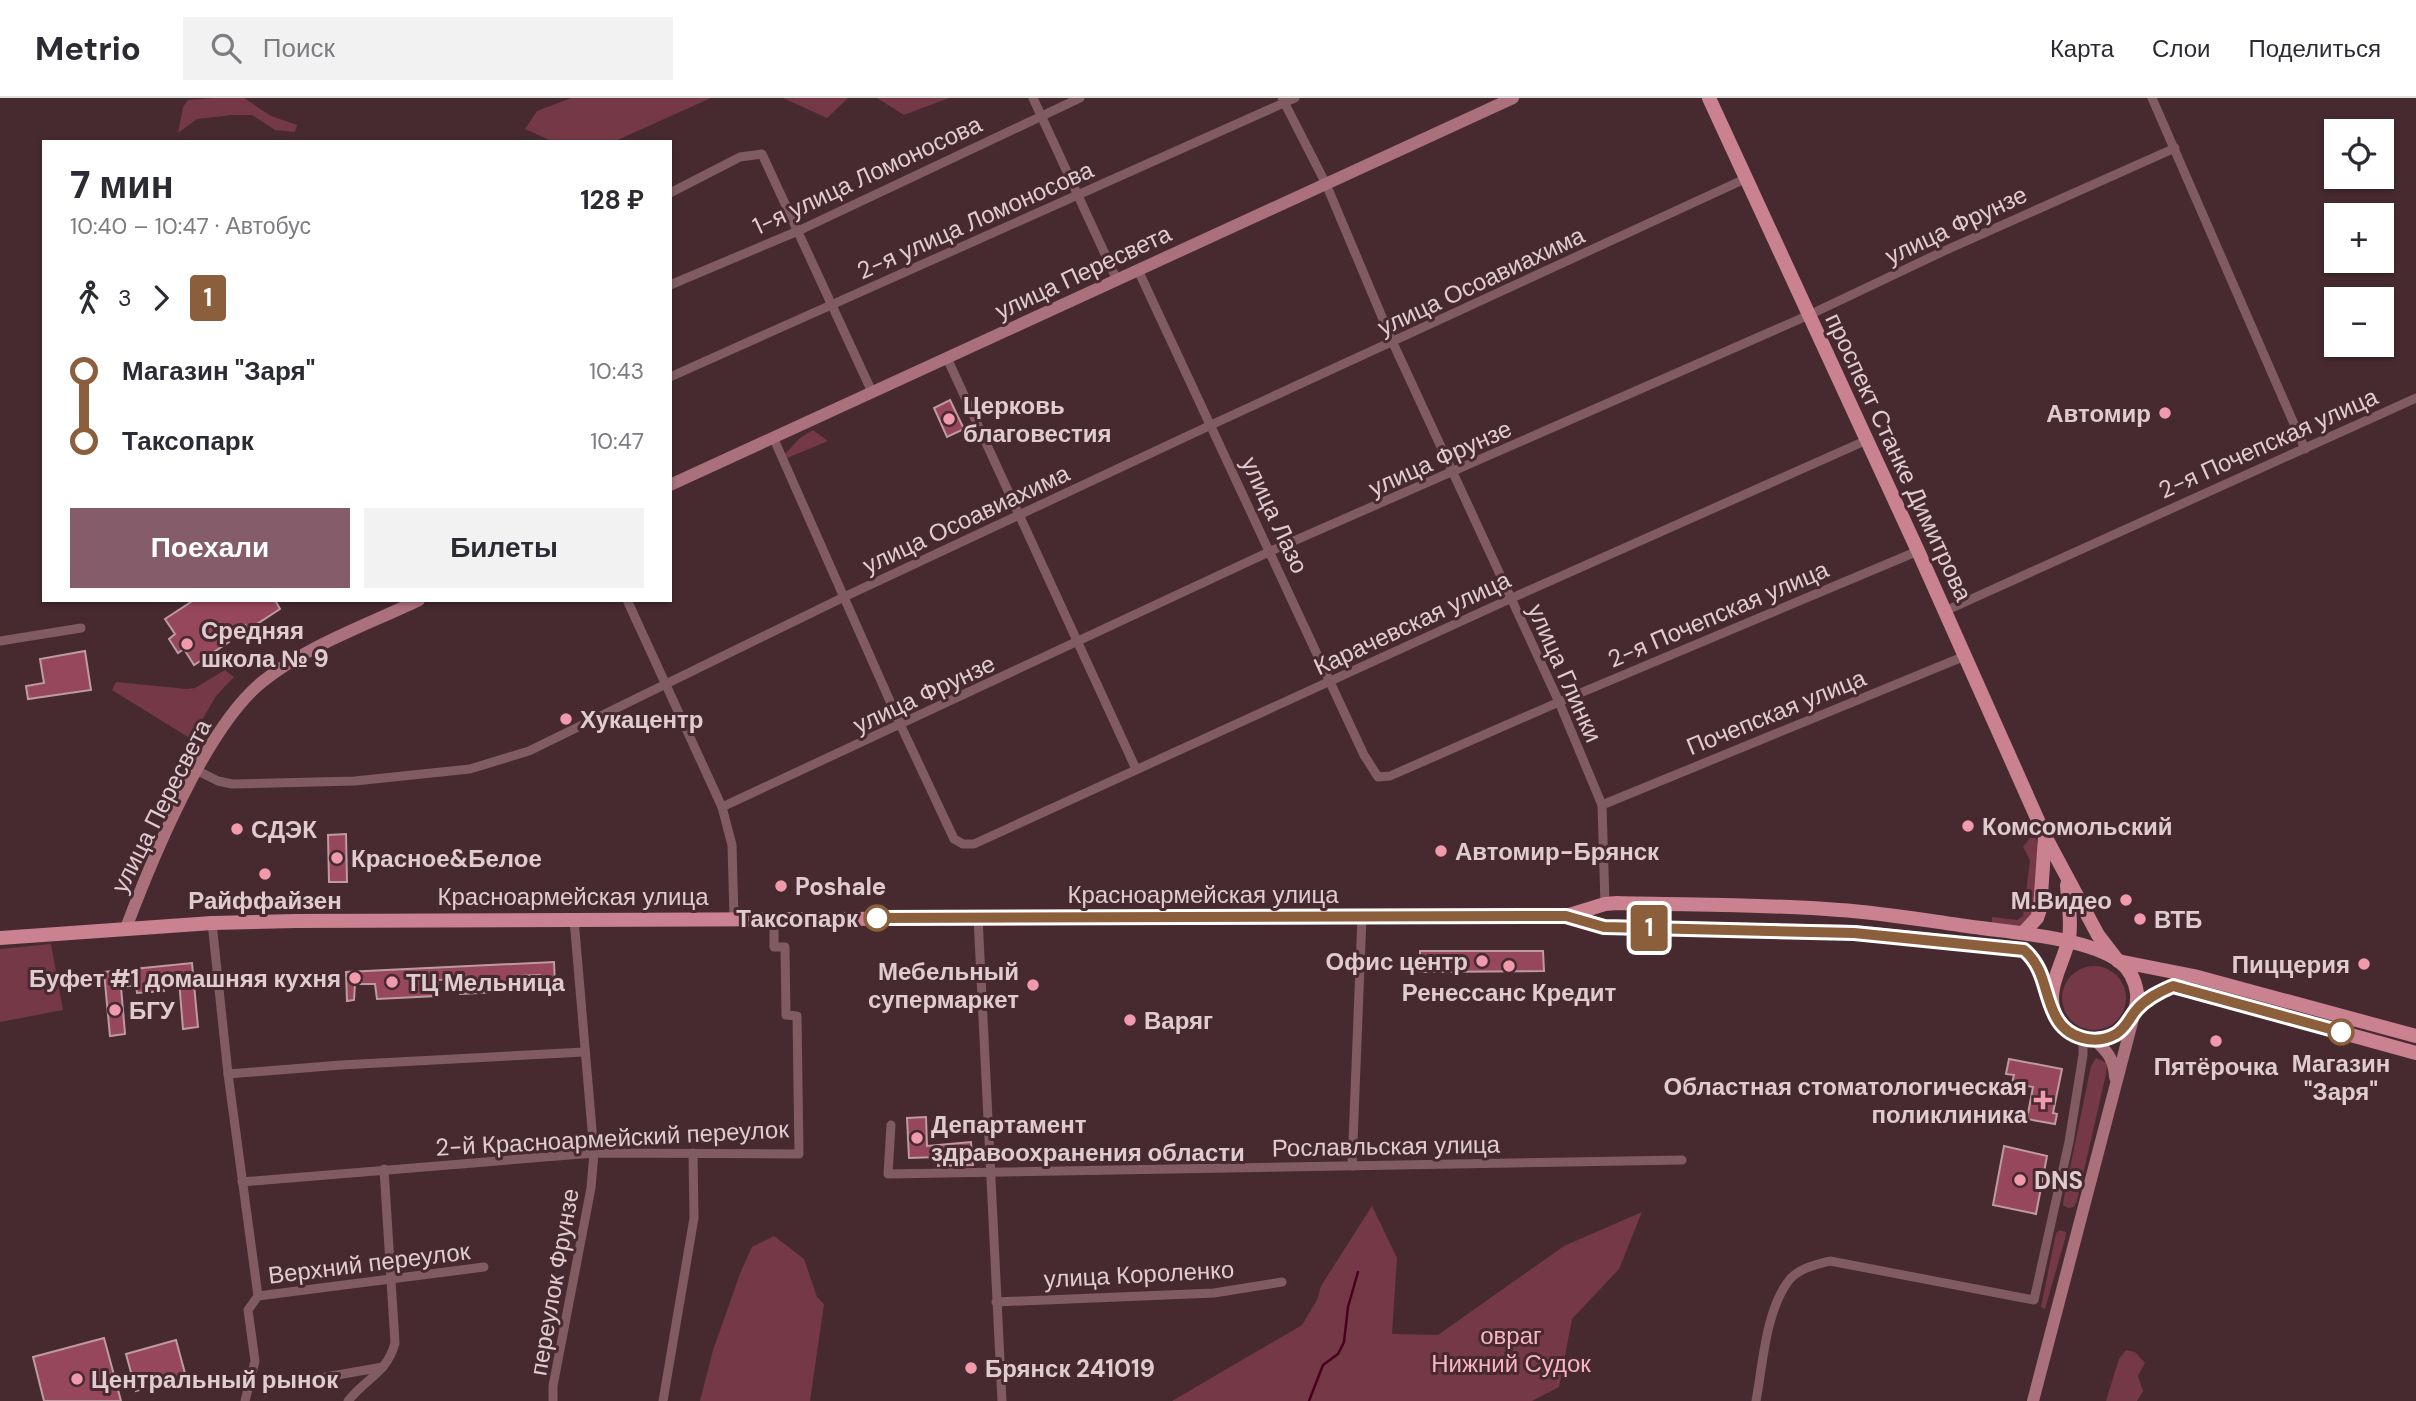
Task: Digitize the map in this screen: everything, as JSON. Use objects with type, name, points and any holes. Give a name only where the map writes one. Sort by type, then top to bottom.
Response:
[{"type":"main road","name":"улица Пересвета","points":[[672,484],[1513,98]]},
{"type":"main road","name":"проспект Станке Димитрова","points":[[1709,98],[2067,880]]},
{"type":"main road","name":"улица Пересвета","points":[[126,928],[145,878],[198,771],[235,709],[264,680],[320,646],[415,602]]},
{"type":"main road","name":"проспект Станке Димитрова","points":[[2023,933],[2037,918],[2042,902],[2045,836]]},
{"type":"main road","points":[[2051,1002],[2052,988],[2070,930],[2067,880]]},
{"type":"main road","points":[[2067,880],[2112,958]]},
{"type":"main road","points":[[1566,916],[1605,904],[1839,909],[2023,933],[2068,942],[2112,958],[2128,970],[2135,982],[2135,1011],[2033,1401]]},
{"type":"main road","name":"Красноармейская улица","points":[[0,938],[212,923],[734,918],[1566,916]]},
{"type":"main road","points":[[1566,916],[1604,927],[1854,933],[2024,950],[2043,973],[2055,1016],[2064,1028],[2089,1039],[2109,1053],[2114,1064],[2115,1082]]},
{"type":"main road","points":[[2057,975],[2066,964],[2091,953],[2194,976],[2416,1036]]},
{"type":"main road","points":[[2089,1039],[2104,1039],[2118,1033],[2135,1011],[2153,995],[2173,986],[2416,1052]]},
{"type":"street","points":[[1033,98],[1117,280]]},
{"type":"street","name":"1-я улица Ломоносова","points":[[672,284],[798,230],[1080,98]]},
{"type":"street","name":"2-я улица Ломоносова","points":[[672,376],[1295,98]]},
{"type":"street","points":[[2152,98],[2305,449]]},
{"type":"street","name":"улица Глинки","points":[[1284,101],[1326,184],[1393,343],[1559,702],[1602,805]]},
{"type":"street","name":"улица Фрунзе","points":[[722,807],[901,726],[1271,551],[1809,315],[1955,246],[2175,148]]},
{"type":"street","points":[[672,191],[740,157],[762,154],[872,392]]},
{"type":"street","name":"улица Осоавиахима","points":[[198,771],[218,781],[232,784],[355,781],[470,769],[529,751],[844,597],[1746,178]]},
{"type":"street","name":"улица Лазо","points":[[1138,270],[1364,755],[1378,777]]},
{"type":"street","points":[[947,358],[1080,642],[1136,769]]},
{"type":"street","name":"2-я Почепская улица","points":[[1945,611],[2416,398]]},
{"type":"street","points":[[773,438],[901,726]]},
{"type":"street","name":"Карачевская улица","points":[[901,726],[954,839],[963,845],[974,844],[1511,598],[1867,440]]},
{"type":"street","name":"2-я Почепская улица","points":[[1378,777],[1390,776],[1918,551]]},
{"type":"street","points":[[628,602],[722,807],[732,845],[734,918]]},
{"type":"street","points":[[0,641],[81,628]]},
{"type":"street","name":"Почепская улица","points":[[1602,805],[1965,656]]},
{"type":"street","points":[[1602,805],[1605,904]]},
{"type":"street","points":[[978,917],[1002,1401]]},
{"type":"street","points":[[1352,1166],[1362,917]]},
{"type":"street","name":"2-й Красноармейский переулок","points":[[242,1182],[594,1153],[799,1154],[797,1016],[786,1015],[785,947],[774,947],[774,918]]},
{"type":"street","name":"переулок Фрунзе","points":[[553,1401],[553,1386],[591,1188],[594,1153],[574,919]]},
{"type":"street","points":[[212,923],[228,1074],[258,1296],[248,1310],[255,1361],[245,1401]]},
{"type":"street","points":[[1756,1401],[1772,1315],[1787,1282],[1805,1268],[1830,1261],[2034,1300],[2089,1039]]},
{"type":"street","points":[[228,1074],[584,1052]]},
{"type":"street","name":"Рославльская улица","points":[[891,1125],[888,1174],[1682,1160]]},
{"type":"street","points":[[663,1401],[694,1218],[693,1153]]},
{"type":"street","points":[[348,1401],[358,1388],[385,1367],[395,1343],[384,1169]]},
{"type":"street","name":"Верхний переулок","points":[[258,1296],[484,1267]]},
{"type":"street","name":"улица Короленко","points":[[996,1302],[1214,1293],[1282,1282]]},
{"type":"street","points":[[320,1378],[385,1367]]},
{"type":"green space","points":[[244,98],[271,116],[297,125],[295,132],[275,130],[252,115],[232,115],[197,119],[178,133],[183,107],[188,100]]},
{"type":"green space","points":[[571,98],[711,98],[617,140],[550,140],[525,129],[537,111]]},
{"type":"green space","points":[[783,98],[848,98],[827,118]]},
{"type":"green space","points":[[877,98],[949,98],[904,115]]},
{"type":"green space","points":[[813,430],[828,441],[787,458],[785,454],[800,438]]},
{"type":"green space","points":[[225,670],[234,677],[216,696],[191,739],[112,690],[116,682],[195,688]]},
{"type":"green space","points":[[2030,838],[2036,838],[2040,858],[2031,919],[2016,929],[1996,926],[1992,917],[2017,920],[2023,916],[2030,860],[2023,847]]},
{"type":"green space","points":[[51,944],[63,1010],[0,1022],[0,949]]},
{"type":"green space","points":[[2088,966],[2100,966],[2117,975],[2124,986],[2124,1010],[2117,1021],[2100,1030],[2088,1030],[2076,1025],[2067,1016],[2062,1004],[2062,992],[2067,980],[2076,971]]},
{"type":"green space","points":[[2096,1058],[2107,1063],[2106,1074],[2077,1201],[2074,1207],[2068,1208],[2063,1205],[2064,1197],[2091,1066]]},
{"type":"green space","name":"овраг Нижний Судок","points":[[1372,1206],[1397,1258],[1392,1334],[1438,1335],[1564,1246],[1642,1212],[1619,1269],[1572,1319],[1559,1387],[1532,1401],[1172,1401],[1302,1325],[1317,1300],[1321,1286]]},
{"type":"green space","points":[[2060,1230],[2066,1232],[2065,1239],[2045,1309],[2041,1307],[2056,1233]]},
{"type":"green space","points":[[774,1236],[804,1259],[817,1297],[824,1304],[810,1401],[700,1401],[713,1350],[741,1271],[752,1247]]},
{"type":"green space","points":[[2126,1350],[2135,1352],[2145,1363],[2138,1376],[2143,1391],[2137,1401],[2106,1401],[2119,1359]]},
{"type":"building","name":"Церковь благовестия","points":[[950,400],[964,429],[947,437],[934,408]]},
{"type":"building","points":[[191,602],[276,602],[280,609],[248,630],[245,625],[226,638],[229,642],[194,665],[184,649],[178,653],[169,639],[175,634],[165,619]]},
{"type":"building","points":[[85,651],[91,690],[28,699],[26,686],[44,683],[40,659]]},
{"type":"building","name":"Красное&Белое","points":[[346,834],[347,882],[329,882],[328,835]]},
{"type":"building","name":"Офис центр","points":[[1420,951],[1543,951],[1544,971],[1420,972]]},
{"type":"building","name":"ТЦ Мельница","points":[[554,962],[555,985],[540,986],[540,975],[519,976],[519,991],[460,994],[458,979],[438,980],[437,996],[377,999],[375,984],[355,984],[354,1000],[347,1001],[346,972]]},
{"type":"building","name":"БГУ","points":[[192,963],[198,1027],[183,1029],[179,980],[163,981],[164,991],[137,993],[136,985],[121,987],[125,1034],[110,1036],[104,972]]},
{"type":"building","name":"Областная стоматологическая поликлиника","points":[[2009,1059],[2062,1069],[2053,1113],[2057,1114],[2055,1124],[2027,1119],[2033,1087],[2012,1083],[2014,1075],[2006,1074]]},
{"type":"building","points":[[926,1117],[927,1146],[971,1142],[973,1165],[938,1166],[938,1157],[909,1158],[907,1118]]},
{"type":"building","name":"DNS","points":[[2004,1146],[2047,1156],[2036,1214],[1993,1205]]},
{"type":"building","name":"Центральный рынок","points":[[104,1338],[121,1401],[44,1401],[33,1357]]},
{"type":"building","points":[[176,1340],[186,1377],[136,1391],[126,1354]]},
{"type":"waterway","points":[[1309,1401],[1323,1365],[1338,1354],[1344,1342],[1348,1307],[1358,1272]]},
{"type":"bus line","name":"1","points":[[877,918],[1566,916],[1604,927],[1854,933],[2024,950],[2043,973],[2055,1016],[2064,1028],[2076,1036],[2090,1040],[2104,1039],[2118,1033],[2135,1011],[2153,995],[2173,986],[2341,1032]]},
{"type":"place","name":"Автомир","points":[[2165,413]]},
{"type":"place","name":"Церковь благовестия","points":[[949,419]]},
{"type":"place","name":"Средняя школа № 9","points":[[187,644]]},
{"type":"place","name":"Хукацентр","points":[[566,719]]},
{"type":"place","name":"Комсомольский","points":[[1968,826]]},
{"type":"place","name":"СДЭК","points":[[237,829]]},
{"type":"place","name":"Автомир-Брянск","points":[[1441,851]]},
{"type":"place","name":"Красное&Белое","points":[[337,858]]},
{"type":"place","name":"Райффайзен","points":[[265,874]]},
{"type":"place","name":"Poshale","points":[[781,886]]},
{"type":"place","name":"М.Видео","points":[[2126,900]]},
{"type":"place","name":"Таксопарк","points":[[877,918]]},
{"type":"place","name":"ВТБ","points":[[2140,919]]},
{"type":"place","name":"Офис центр","points":[[1482,961]]},
{"type":"place","name":"Пиццерия","points":[[2364,964]]},
{"type":"place","name":"Ренессанс Кредит","points":[[1509,966]]},
{"type":"place","name":"Буфет #1 домашняя кухня","points":[[355,978]]},
{"type":"place","name":"ТЦ Мельница","points":[[392,982]]},
{"type":"place","name":"Мебельный супермаркет","points":[[1033,985]]},
{"type":"place","name":"БГУ","points":[[115,1010]]},
{"type":"place","name":"Варяг","points":[[1130,1020]]},
{"type":"place","name":"Магазин \"Заря\"","points":[[2341,1032]]},
{"type":"place","name":"Пятёрочка","points":[[2216,1041]]},
{"type":"place","name":"Областная стоматологическая поликлиника","points":[[2043,1100]]},
{"type":"place","name":"Департамент здравоохранения области","points":[[917,1138]]},
{"type":"place","name":"DNS","points":[[2020,1180]]},
{"type":"place","name":"Брянск 241019","points":[[971,1368]]},
{"type":"place","name":"Центральный рынок","points":[[77,1379]]}]
